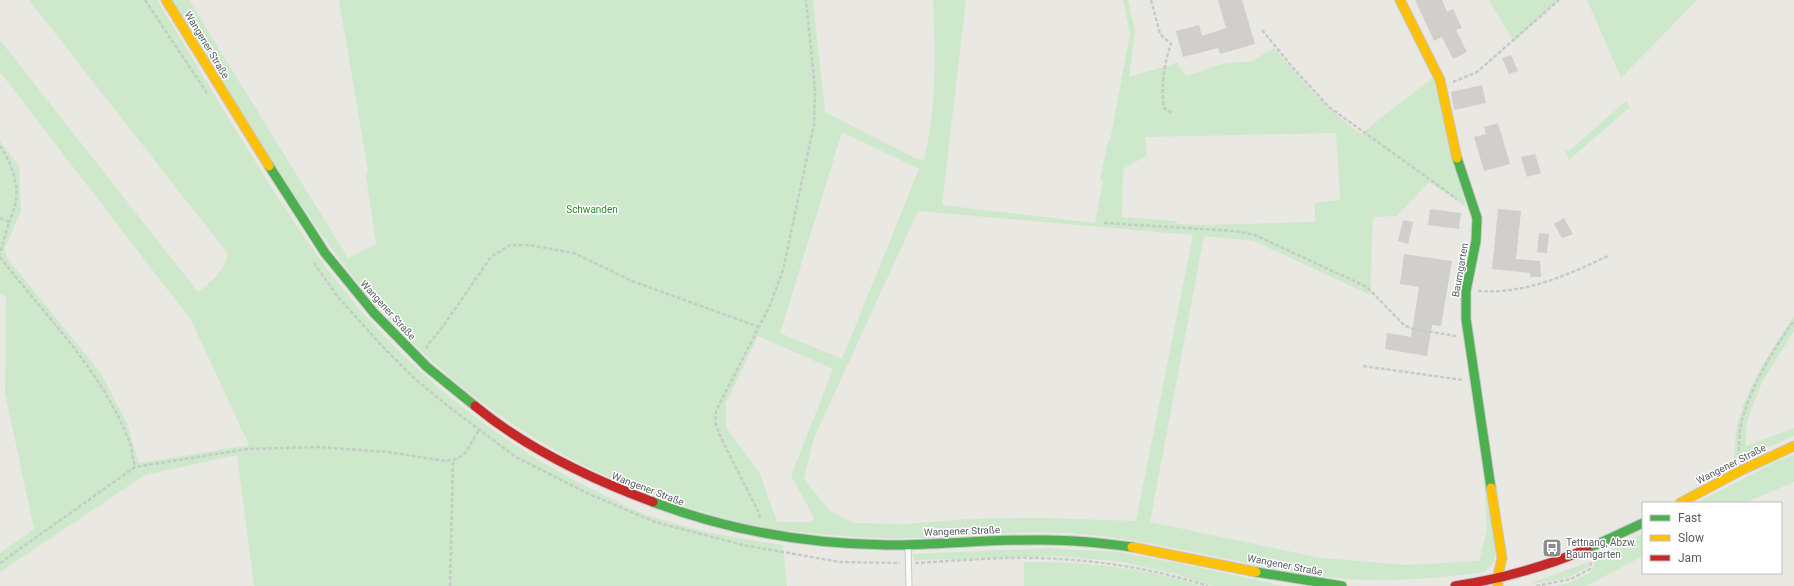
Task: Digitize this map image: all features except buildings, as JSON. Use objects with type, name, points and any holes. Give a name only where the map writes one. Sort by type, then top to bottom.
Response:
[{"type":"main road","name":"Wangener Straße","points":[[166,0],[242,124],[326,254],[386,326],[430,370],[478,409],[526,442],[595,480],[668,510],[713,523],[765,534],[830,543],[908,544],[1033,540],[1121,544],[1296,580],[1342,586]]},
{"type":"main road","name":"Baumgarten","points":[[1400,0],[1441,86],[1453,147],[1475,208],[1477,230],[1465,304],[1468,335],[1502,558],[1497,583]]},
{"type":"main road","name":"Wangener Straße","points":[[1682,502],[1742,470],[1794,446]]},
{"type":"main road","points":[[1455,586],[1497,583],[1588,550],[1642,523]]},
{"type":"lane","points":[[908,544],[909,586]]},
{"type":"path","points":[[145,0],[210,98]]},
{"type":"path","points":[[765,534],[758,510],[715,422],[716,411],[770,305],[783,270],[814,124],[815,89],[806,0]]},
{"type":"path","points":[[1151,0],[1160,34],[1171,44],[1166,58],[1163,100],[1164,108],[1172,113]]},
{"type":"path","points":[[1441,86],[1477,72],[1559,0]]},
{"type":"path","points":[[1262,30],[1298,74],[1329,107],[1466,206],[1475,208]]},
{"type":"path","points":[[0,146],[13,169],[17,194],[0,256],[96,378],[118,414],[130,442],[135,467]]},
{"type":"path","points":[[0,218],[9,222]]},
{"type":"path","points":[[1104,223],[1235,231],[1255,235],[1367,287],[1404,325],[1413,329],[1452,336],[1468,335]]},
{"type":"path","points":[[427,346],[441,329],[491,257],[510,245],[528,245],[574,253],[632,282],[759,327]]},
{"type":"path","points":[[1466,291],[1490,292],[1528,288],[1553,281],[1608,256]]},
{"type":"path","points":[[311,258],[338,297],[382,346],[414,378],[479,430],[516,457],[582,491],[655,522],[743,545],[840,562],[908,564],[1032,558],[1077,559],[1134,567],[1208,586]]},
{"type":"path","points":[[1742,470],[1739,460],[1740,430],[1749,402],[1768,362],[1794,322]]},
{"type":"path","points":[[1363,366],[1476,383]]},
{"type":"path","points":[[0,563],[135,467],[246,449],[316,447],[388,452],[445,461],[453,460],[466,452],[479,430]]},
{"type":"path","points":[[450,586],[453,460]]},
{"type":"path","points":[[1536,586],[1571,580],[1590,569],[1591,561],[1588,550]]},
{"type":"green space","points":[[29,0],[157,0],[293,221],[342,288],[373,324],[406,358],[479,420],[518,447],[558,471],[624,505],[656,518],[692,528],[728,536],[783,545],[787,586],[254,586],[237,455],[145,475],[0,572],[0,553],[34,529],[5,393],[6,296],[0,293],[0,141],[19,166],[21,211],[5,248],[7,258],[100,372],[127,423],[139,463],[249,445],[191,320],[0,72],[0,40],[198,292],[220,271],[228,254]]},
{"type":"green space","name":"Schwanden","points":[[172,0],[189,0],[348,258],[376,244],[366,176],[368,171],[339,0],[813,0],[825,112],[915,158],[924,160],[933,100],[933,0],[966,0],[942,205],[1095,223],[1103,180],[1100,180],[1108,141],[1110,141],[1130,34],[1123,0],[1128,0],[1135,31],[1129,77],[1177,63],[1186,76],[1222,64],[1252,61],[1274,48],[1304,83],[1326,105],[1361,134],[1433,77],[1466,207],[1429,182],[1397,216],[1373,217],[1370,295],[1254,241],[1204,236],[1150,522],[1321,558],[1406,565],[1479,561],[1487,530],[1483,458],[1494,528],[1494,562],[1483,572],[1406,579],[1347,579],[1295,572],[1133,540],[1067,533],[1029,532],[879,538],[813,534],[781,530],[723,518],[638,490],[589,468],[541,442],[496,412],[453,379],[413,343],[375,303],[318,230],[254,133]],"holes":[[[842,132],[919,169],[842,359],[780,333]],[[1336,133],[1340,200],[1315,203],[1315,222],[1205,225],[1178,224],[1175,221],[1122,217],[1123,169],[1147,155],[1145,137]],[[918,211],[1193,235],[1136,521],[1044,518],[968,519],[906,524],[854,523],[830,511],[804,479],[814,438]],[[758,336],[833,369],[791,476],[814,517],[812,522],[777,522],[760,474],[726,427],[726,403]]]},
{"type":"green space","points":[[1489,0],[1558,0],[1514,42]]},
{"type":"green space","points":[[1587,0],[1697,0],[1621,78]]},
{"type":"green space","points":[[1627,100],[1629,108],[1569,160],[1565,151],[1570,150]]},
{"type":"green space","points":[[1794,316],[1794,331],[1762,382],[1753,405],[1746,425],[1746,446],[1794,428],[1794,436],[1733,462],[1737,424],[1749,392],[1755,378]]},
{"type":"green space","points":[[1794,455],[1794,482],[1746,502],[1698,502],[1775,462]]},
{"type":"green space","points":[[1642,534],[1642,557],[1586,586],[1555,586],[1572,582],[1591,572],[1596,559]]},
{"type":"green space","points":[[1047,548],[1118,552],[1178,563],[1283,586],[1213,586],[1175,574],[1123,562],[1062,556],[914,560],[913,554]]},
{"type":"green space","points":[[1024,562],[1070,563],[1113,567],[1156,574],[1201,586],[1024,586]]},
{"type":"green space","points":[[1588,562],[1589,566],[1587,568],[1567,578],[1530,584]]},
{"type":"traffic: fast","points":[[1457,158],[1477,218],[1476,241],[1466,291],[1466,319],[1491,488]]},
{"type":"traffic: fast","points":[[269,166],[325,253],[374,313],[427,367],[475,406]]},
{"type":"traffic: fast","points":[[653,502],[681,512],[739,528],[768,534],[828,542],[887,545],[1005,540],[1055,540],[1132,547]]},
{"type":"traffic: fast","points":[[1587,549],[1642,523]]},
{"type":"traffic: fast","points":[[1256,572],[1342,586]]},
{"type":"traffic: slow","points":[[166,0],[269,166]]},
{"type":"traffic: slow","points":[[1400,0],[1440,80],[1457,158]]},
{"type":"traffic: slow","points":[[1682,502],[1742,470],[1794,446]]},
{"type":"traffic: slow","points":[[1491,488],[1502,558],[1497,579],[1498,586]]},
{"type":"traffic: slow","points":[[1132,547],[1256,572]]},
{"type":"traffic: jam","points":[[475,406],[516,436],[560,462],[653,502]]},
{"type":"traffic: jam","points":[[1455,586],[1522,572],[1587,549]]},
{"type":"place","name":"Tettnang, Abzw. Baumgarten","points":[[1552,548]]}]
